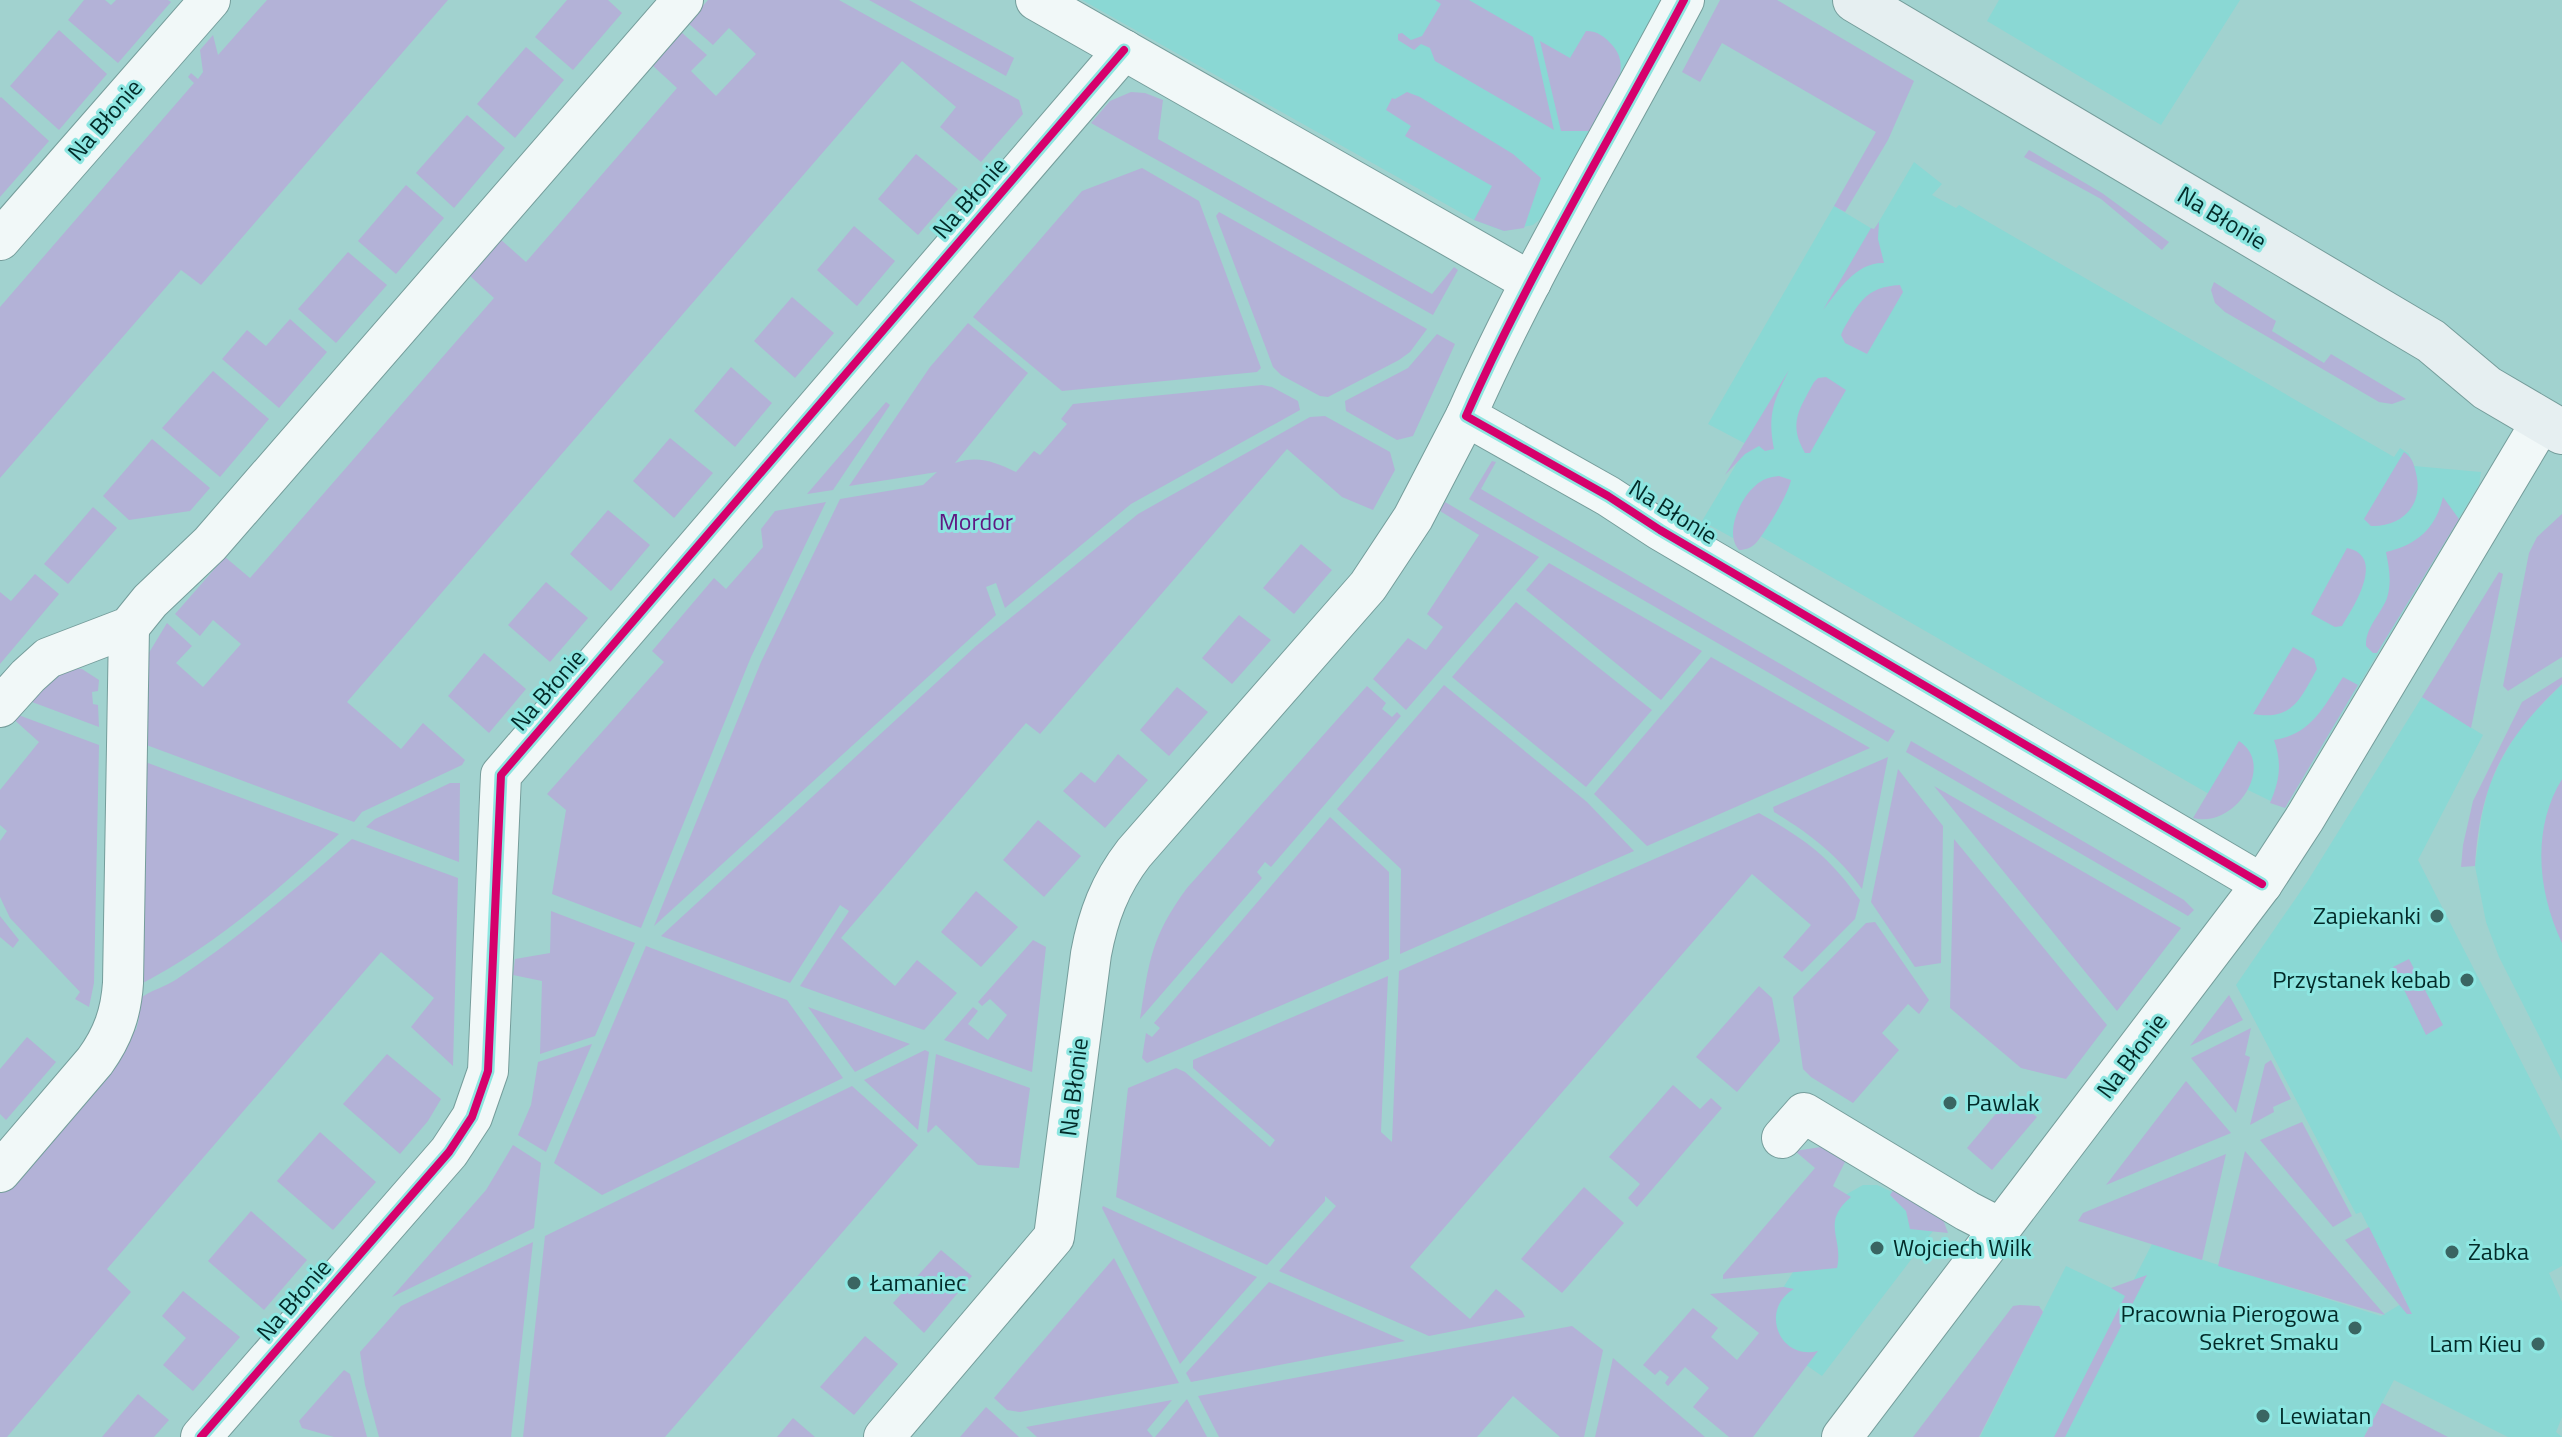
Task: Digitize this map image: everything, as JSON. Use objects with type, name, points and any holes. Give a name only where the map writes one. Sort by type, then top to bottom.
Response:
[{"type":"street","name":"Na Błonie","points":[[0,240],[210,0]]},
{"type":"street","points":[[0,707],[48,658],[129,627],[150,601],[210,544],[683,0]]},
{"type":"street","points":[[1036,0],[1531,282]]},
{"type":"street","name":"Na Błonie","points":[[884,1437],[1054,1237],[1091,954],[1102,908],[1111,888],[1134,853],[1389,559],[1466,416],[1531,282],[1684,0]]},
{"type":"street","name":"Na Błonie","points":[[1842,1437],[2262,884],[2552,426],[2487,388],[2431,341],[1855,0]]},
{"type":"street","name":"Na Błonie","points":[[201,1437],[449,1152],[479,1103],[490,1051],[501,775],[1124,50]]},
{"type":"street","name":"Na Błonie","points":[[1466,416],[1608,496],[1660,530],[2262,884]]},
{"type":"street","points":[[0,1172],[95,1061],[107,1044],[118,1018],[123,983],[129,627]]},
{"type":"street","points":[[1782,1138],[1804,1113],[2000,1228]]},
{"type":"shaded area","points":[[1082,0],[1663,0],[1545,215],[1533,225],[1504,231],[1474,220]]},
{"type":"shaded area","points":[[1999,0],[2240,0],[2161,125],[1987,21]]},
{"type":"shaded area","points":[[1914,162],[1942,184],[1932,195],[1956,208],[1959,205],[2394,457],[2400,448],[2409,454],[2414,466],[2481,472],[2479,485],[2285,808],[2248,790],[2239,780],[2209,794],[1762,537],[1752,532],[1733,538],[1702,521],[1748,445],[1708,424],[1834,206],[1874,230]]},
{"type":"shaded area","points":[[2562,684],[2562,1081],[2499,957],[2486,922],[2475,866],[2489,786],[2501,760],[2522,724]]},
{"type":"shaded area","points":[[2422,697],[2483,735],[2418,860],[2562,1141],[2562,1266],[2549,1273],[2562,1302],[2562,1417],[2556,1432],[2562,1437],[2508,1437],[2394,1380],[2364,1437],[1980,1437],[2066,1266],[2126,1295],[2152,1244],[2381,1316],[2406,1301],[2361,1212],[2356,1214],[2236,985],[2307,882]]},
{"type":"shaded area","points":[[1863,1185],[1877,1185],[1901,1196],[1933,1231],[1822,1376],[1768,1339],[1767,1313],[1840,1198]]},
{"type":"green space","points":[[84,0],[105,0],[111,5],[116,0],[171,2],[118,63],[68,20]]},
{"type":"green space","points":[[267,0],[448,0],[201,285],[181,270],[0,478],[0,307],[194,83],[188,77],[191,73],[198,79],[203,72],[200,50],[213,35],[218,55]]},
{"type":"green space","points":[[567,0],[608,0],[622,13],[573,70],[535,37]]},
{"type":"green space","points":[[708,0],[839,0],[1019,100],[1023,114],[981,162],[940,127],[956,107],[902,61],[347,702],[401,749],[423,723],[465,760],[462,765],[362,812],[354,822],[141,743],[147,656],[167,623],[192,646],[176,663],[203,687],[241,644],[213,620],[200,636],[175,614],[225,557],[250,578],[494,298],[469,275],[500,239],[526,262],[677,88],[652,65],[680,31],[707,55],[691,71],[716,96],[756,54],[729,28],[713,45],[688,23]]},
{"type":"green space","points":[[869,0],[909,0],[1014,58],[1006,76]]},
{"type":"green space","points":[[1435,0],[1469,0],[1533,37],[1554,130],[1435,61],[1430,48],[1421,44],[1414,50],[1398,40],[1398,34],[1402,33],[1411,40],[1422,36],[1441,4]]},
{"type":"green space","points":[[1720,0],[1777,0],[1914,81],[1888,140],[1845,212],[1834,206],[1876,132],[1722,43],[1700,82],[1682,72]]},
{"type":"green space","points":[[59,30],[107,74],[59,130],[10,86]]},
{"type":"green space","points":[[1586,31],[1601,35],[1613,46],[1619,56],[1619,78],[1616,89],[1591,131],[1561,131],[1540,41],[1570,58]]},
{"type":"green space","points":[[526,47],[564,80],[515,138],[477,104]]},
{"type":"green space","points":[[1131,92],[1145,93],[1163,100],[1158,139],[1432,294],[1454,267],[1458,270],[1433,315],[1091,123],[1110,101]]},
{"type":"green space","points":[[1407,92],[1513,154],[1541,178],[1524,228],[1504,231],[1474,220],[1492,186],[1405,136],[1411,126],[1386,110],[1392,98]]},
{"type":"green space","points":[[0,98],[49,141],[0,197]]},
{"type":"green space","points":[[467,115],[505,148],[454,208],[416,173]]},
{"type":"green space","points":[[2029,150],[2102,193],[2169,242],[2162,250],[2101,199],[2024,157]]},
{"type":"green space","points":[[916,154],[958,189],[918,235],[878,199]]},
{"type":"green space","points":[[1142,168],[1199,201],[1261,368],[1257,372],[1062,391],[973,317],[1082,191]]},
{"type":"green space","points":[[406,185],[444,218],[396,274],[358,241]]},
{"type":"green space","points":[[1219,212],[1427,329],[1410,352],[1399,360],[1328,397],[1320,396],[1281,375],[1273,367],[1216,216]]},
{"type":"green space","points":[[1879,222],[1878,239],[1884,263],[1857,272],[1823,310],[1871,228],[1874,229]]},
{"type":"green space","points":[[854,226],[895,261],[857,306],[817,270]]},
{"type":"green space","points":[[348,252],[387,285],[336,343],[298,309]]},
{"type":"green space","points":[[2214,282],[2276,321],[2272,331],[2324,363],[2331,354],[2406,399],[2392,404],[2379,402],[2225,312],[2215,303],[2211,290]]},
{"type":"green space","points":[[1900,285],[1903,292],[1867,354],[1845,343],[1841,335],[1843,330],[1864,298],[1879,289]]},
{"type":"green space","points":[[792,297],[834,333],[795,378],[754,341]]},
{"type":"green space","points":[[290,319],[327,352],[279,408],[222,359],[247,330],[266,346]]},
{"type":"green space","name":"Mordor","points":[[968,323],[1028,373],[955,463],[986,461],[1016,472],[1034,451],[1040,455],[1067,424],[1061,419],[1073,404],[1262,385],[1298,401],[1300,410],[1131,504],[1005,608],[996,583],[986,587],[996,615],[654,926],[761,662],[840,499],[923,485],[937,472],[849,486],[930,367]]},
{"type":"green space","points":[[1437,334],[1455,344],[1413,436],[1397,440],[1346,411],[1345,401],[1408,368]]},
{"type":"green space","points":[[731,367],[772,403],[735,447],[694,411]]},
{"type":"green space","points":[[1789,370],[1773,408],[1771,427],[1774,449],[1765,451],[1759,446],[1745,454],[1725,475]]},
{"type":"green space","points":[[213,371],[269,419],[220,477],[162,428]]},
{"type":"green space","points":[[1826,377],[1846,390],[1810,453],[1805,453],[1797,433],[1798,417],[1814,382]]},
{"type":"green space","points":[[886,402],[890,405],[833,490],[807,494]]},
{"type":"green space","points":[[1325,416],[1390,452],[1395,470],[1373,510],[1342,497],[1287,449],[1040,734],[1026,723],[841,938],[895,986],[917,960],[957,993],[924,1030],[800,986],[849,911],[840,905],[790,983],[661,936],[976,646],[1138,514],[1310,417]]},
{"type":"green space","points":[[670,438],[713,473],[674,518],[633,481]]},
{"type":"green space","points":[[152,439],[210,488],[190,511],[129,520],[103,496]]},
{"type":"green space","points":[[2404,452],[2412,461],[2416,473],[2418,485],[2413,504],[2408,512],[2392,523],[2371,526],[2364,519]]},
{"type":"green space","points":[[1492,461],[1496,462],[1481,489],[1895,731],[1888,742],[1469,499]]},
{"type":"green space","points":[[1779,476],[1791,480],[1771,522],[1756,543],[1739,550],[1733,535],[1739,507],[1758,484]]},
{"type":"green space","points":[[2443,497],[2459,519],[2377,653],[2373,653],[2366,646],[2366,639],[2389,592],[2386,552],[2407,545],[2424,534],[2436,518]]},
{"type":"green space","points":[[826,502],[751,657],[641,928],[552,894],[566,810],[547,794],[664,662],[652,651],[714,578],[726,589],[763,547],[761,529],[775,511]]},
{"type":"green space","points":[[1445,502],[1539,557],[1406,710],[1373,679],[1408,638],[1426,650],[1443,627],[1427,614],[1479,535],[1440,511]]},
{"type":"green space","points":[[93,507],[117,528],[68,584],[44,564]]},
{"type":"green space","points":[[608,510],[650,545],[611,591],[570,554]]},
{"type":"green space","points":[[2562,514],[2562,657],[2508,691],[2503,686],[2529,553],[2537,537]]},
{"type":"green space","points":[[1301,544],[1332,570],[1294,614],[1263,588]]},
{"type":"green space","points":[[2347,548],[2359,553],[2365,561],[2366,571],[2353,607],[2342,626],[2335,627],[2311,614]]},
{"type":"green space","points":[[1549,563],[1702,651],[1661,700],[1526,590]]},
{"type":"green space","points":[[2499,572],[2503,574],[2471,728],[2422,697]]},
{"type":"green space","points":[[35,574],[59,594],[0,664],[0,592],[11,601]]},
{"type":"green space","points":[[546,582],[588,618],[550,662],[508,625]]},
{"type":"green space","points":[[1516,602],[1652,710],[1586,787],[1452,677]]},
{"type":"green space","points":[[1239,615],[1271,640],[1232,684],[1202,658]]},
{"type":"green space","points":[[2293,647],[2314,659],[2317,669],[2305,690],[2286,711],[2253,714]]},
{"type":"green space","points":[[484,653],[526,689],[489,733],[448,696]]},
{"type":"green space","points":[[1711,657],[1870,748],[1647,846],[1594,794]]},
{"type":"green space","points":[[67,668],[82,669],[99,680],[98,691],[92,692],[93,704],[98,705],[99,727],[24,699]]},
{"type":"green space","points":[[2343,677],[2358,685],[2285,808],[2270,803],[2279,772],[2274,740],[2298,732],[2316,717]]},
{"type":"green space","points":[[2562,677],[2562,684],[2524,725],[2498,765],[2482,811],[2475,866],[2461,867],[2473,801],[2522,702]]},
{"type":"green space","points":[[1444,685],[1587,802],[1634,851],[1400,954],[1401,869],[1337,809]]},
{"type":"green space","points":[[1367,686],[1386,703],[1382,709],[1392,717],[1397,712],[1401,716],[1271,867],[1265,862],[1257,872],[1262,878],[1140,1019],[1153,950],[1175,905]]},
{"type":"green space","points":[[1177,687],[1208,712],[1169,756],[1140,730]]},
{"type":"green space","points":[[13,713],[99,745],[94,983],[89,1007],[75,999],[80,992],[10,918],[0,897],[0,841],[7,831],[0,825],[0,790],[39,742],[10,716]]},
{"type":"green space","points":[[1911,741],[2184,900],[2194,910],[2188,916],[1906,752]]},
{"type":"green space","points":[[2239,741],[2250,752],[2254,765],[2246,793],[2223,814],[2208,819],[2193,818]]},
{"type":"green space","points":[[1118,754],[1148,780],[1105,828],[1063,791],[1081,772],[1095,783]]},
{"type":"green space","points":[[1888,757],[1862,889],[1833,855],[1774,812],[1773,807]]},
{"type":"green space","points":[[140,760],[339,834],[217,937],[135,987]]},
{"type":"green space","points":[[1898,769],[1943,826],[1941,963],[1915,967],[1871,902]]},
{"type":"green space","points":[[2562,779],[2562,943],[2548,903],[2541,861],[2546,819]]},
{"type":"green space","points":[[450,783],[460,783],[459,862],[366,827],[375,819]]},
{"type":"green space","points":[[1934,786],[2181,928],[2117,1011]]},
{"type":"green space","points":[[1759,813],[1803,841],[1837,871],[1860,900],[1855,919],[1802,972],[1783,957],[1811,925],[1752,874],[1410,1267],[1470,1319],[1496,1289],[1525,1317],[1429,1336],[1279,1271],[1336,1206],[1325,1196],[1325,1201],[1267,1265],[1116,1197],[1128,1088],[1176,1068],[1185,1072],[1270,1147],[1275,1140],[1193,1068],[1193,1060],[1388,976],[1381,1132],[1392,1142],[1399,971]]},
{"type":"green space","points":[[1330,817],[1389,872],[1389,959],[1147,1063],[1142,1058],[1146,1033],[1152,1037],[1160,1028],[1154,1023]]},
{"type":"green space","points":[[1038,820],[1081,856],[1044,897],[1003,860]]},
{"type":"green space","points":[[352,839],[458,878],[453,1066],[411,1027],[434,998],[381,952],[107,1269],[131,1292],[7,1437],[0,1437],[0,1190],[128,1030],[136,1030],[139,1018],[132,1016],[139,999],[177,979],[223,946]]},
{"type":"green space","points":[[1954,839],[2107,1025],[2066,1079],[2021,1068],[1950,1008]]},
{"type":"green space","points":[[976,891],[1018,927],[981,967],[941,932]]},
{"type":"green space","points":[[551,911],[635,943],[595,1036],[540,1054],[542,981],[513,975],[515,959],[550,953]]},
{"type":"green space","points":[[0,916],[19,940],[13,948],[0,937]]},
{"type":"green space","points":[[1875,922],[1929,1000],[1919,1014],[1908,1004],[1882,1033],[1899,1050],[1853,1103],[1803,1069],[1793,997],[1866,923]]},
{"type":"green space","points":[[1033,940],[1046,947],[1032,1072],[944,1040],[973,1007],[978,1011],[968,1024],[988,1040],[1007,1015],[990,999],[982,1006],[978,1002]]},
{"type":"green space","points":[[646,946],[787,1000],[843,1078],[602,1195],[554,1163]]},
{"type":"green space","points":[[2409,959],[2443,1025],[2426,1035],[2393,967]]},
{"type":"green space","points":[[1759,986],[1772,998],[1780,1041],[1737,1092],[1696,1057]]},
{"type":"green space","points":[[2229,995],[2243,1020],[2190,1046]]},
{"type":"green space","points":[[808,1007],[910,1044],[855,1072]]},
{"type":"green space","points":[[2251,1028],[2245,1055],[2250,1057],[2236,1113],[2191,1058]]},
{"type":"green space","points":[[27,1037],[56,1062],[6,1120],[0,1114],[0,1069]]},
{"type":"green space","points":[[592,1044],[546,1152],[518,1135],[531,1105],[538,1062]]},
{"type":"green space","points":[[925,1050],[929,1052],[918,1130],[864,1080]]},
{"type":"green space","points":[[387,1054],[441,1099],[428,1121],[400,1154],[343,1104]]},
{"type":"green space","points":[[936,1054],[1030,1088],[1019,1168],[978,1165],[936,1125],[928,1133]]},
{"type":"green space","points":[[2271,1060],[2291,1099],[2273,1107],[2274,1112],[2250,1125],[2265,1064]]},
{"type":"green space","points":[[2186,1081],[2231,1133],[2106,1185]]},
{"type":"green space","points":[[1673,1085],[1700,1109],[1711,1098],[1722,1108],[1637,1207],[1628,1198],[1640,1184],[1609,1157]]},
{"type":"green space","points":[[852,1086],[918,1145],[665,1437],[523,1437],[545,1236]]},
{"type":"green space","points":[[2010,1097],[2037,1117],[1992,1170],[1967,1148]]},
{"type":"green space","points":[[2302,1122],[2352,1216],[2333,1227],[2260,1140]]},
{"type":"green space","points":[[320,1132],[376,1182],[333,1230],[277,1181]]},
{"type":"green space","points":[[513,1145],[541,1163],[534,1228],[392,1297],[486,1190]]},
{"type":"green space","points":[[1834,1145],[1845,1152],[1845,1162],[1833,1186],[1851,1197],[1842,1206],[1835,1223],[1837,1268],[1723,1279],[1723,1275],[1815,1168],[1795,1151]]},
{"type":"green space","points":[[2245,1151],[2371,1299],[2385,1315],[2218,1266]]},
{"type":"green space","points":[[2226,1154],[2202,1260],[2078,1221],[2083,1213]]},
{"type":"green space","points":[[1898,1183],[1941,1214],[1948,1233],[1910,1229],[1906,1211],[1890,1195]]},
{"type":"green space","points":[[1584,1187],[1624,1223],[1562,1293],[1521,1259]]},
{"type":"green space","points":[[1102,1208],[1257,1277],[1180,1364]]},
{"type":"green space","points":[[251,1211],[307,1260],[264,1310],[208,1261]]},
{"type":"green space","points":[[2369,1227],[2412,1314],[2407,1314],[2345,1240]]},
{"type":"green space","points":[[533,1242],[511,1437],[379,1437],[360,1352],[401,1306]]},
{"type":"green space","points":[[941,1250],[972,1276],[924,1333],[893,1303]]},
{"type":"green space","points":[[1114,1258],[1179,1383],[1020,1412],[1007,1410],[994,1398]]},
{"type":"green space","points":[[2147,1275],[2065,1437],[2054,1437],[2125,1296],[2111,1288]]},
{"type":"green space","points":[[1269,1282],[1405,1341],[1191,1382],[1186,1373]]},
{"type":"green space","points":[[1784,1287],[1794,1289],[1783,1298],[1778,1309],[1778,1331],[1793,1348],[1804,1352],[1818,1351],[1753,1437],[1729,1437],[1693,1407],[1709,1388],[1685,1367],[1668,1386],[1665,1383],[1669,1377],[1660,1370],[1655,1375],[1643,1365],[1693,1308],[1718,1328],[1711,1337],[1737,1360],[1759,1333],[1710,1294]]},
{"type":"green space","points":[[183,1291],[240,1337],[193,1391],[163,1365],[186,1338],[162,1316]]},
{"type":"green space","points":[[2013,1306],[2039,1306],[2043,1312],[1979,1437],[1913,1437]]},
{"type":"green space","points":[[1572,1326],[1603,1350],[1584,1437],[1560,1437],[1513,1396],[1477,1437],[1219,1437],[1198,1396]]},
{"type":"green space","points":[[865,1336],[898,1364],[854,1415],[820,1387]]},
{"type":"green space","points":[[1613,1358],[1705,1437],[1595,1437]]},
{"type":"green space","points":[[344,1370],[350,1374],[367,1437],[334,1437],[302,1428],[299,1421]]},
{"type":"green space","points":[[138,1394],[169,1420],[154,1437],[102,1437]]},
{"type":"green space","points":[[1187,1399],[1207,1437],[1155,1437]]},
{"type":"green space","points":[[1172,1400],[1147,1430],[1153,1437],[1037,1437],[1026,1427]]},
{"type":"green space","points":[[2382,1403],[2448,1437],[2364,1437]]},
{"type":"green space","points":[[986,1407],[1019,1437],[960,1437]]},
{"type":"green space","points":[[793,1418],[815,1437],[777,1437]]},
{"type":"cycle path","points":[[1684,0],[1543,258],[1466,416],[1608,496],[1660,530],[2262,884]]},
{"type":"cycle path","points":[[201,1437],[449,1152],[472,1117],[488,1071],[501,775],[1124,50]]},
{"type":"place","name":"Zapiekanki","points":[[2437,916]]},
{"type":"place","name":"Przystanek kebab","points":[[2467,980]]},
{"type":"place","name":"Pawlak","points":[[1950,1103]]},
{"type":"place","name":"Wojciech Wilk","points":[[1877,1248]]},
{"type":"place","name":"Żabka","points":[[2452,1252]]},
{"type":"place","name":"Łamaniec","points":[[854,1283]]},
{"type":"place","name":"Pracownia Pierogowa Sekret Smaku","points":[[2355,1328]]},
{"type":"place","name":"Lam Kieu","points":[[2538,1344]]},
{"type":"place","name":"Lewiatan","points":[[2263,1416]]}]
